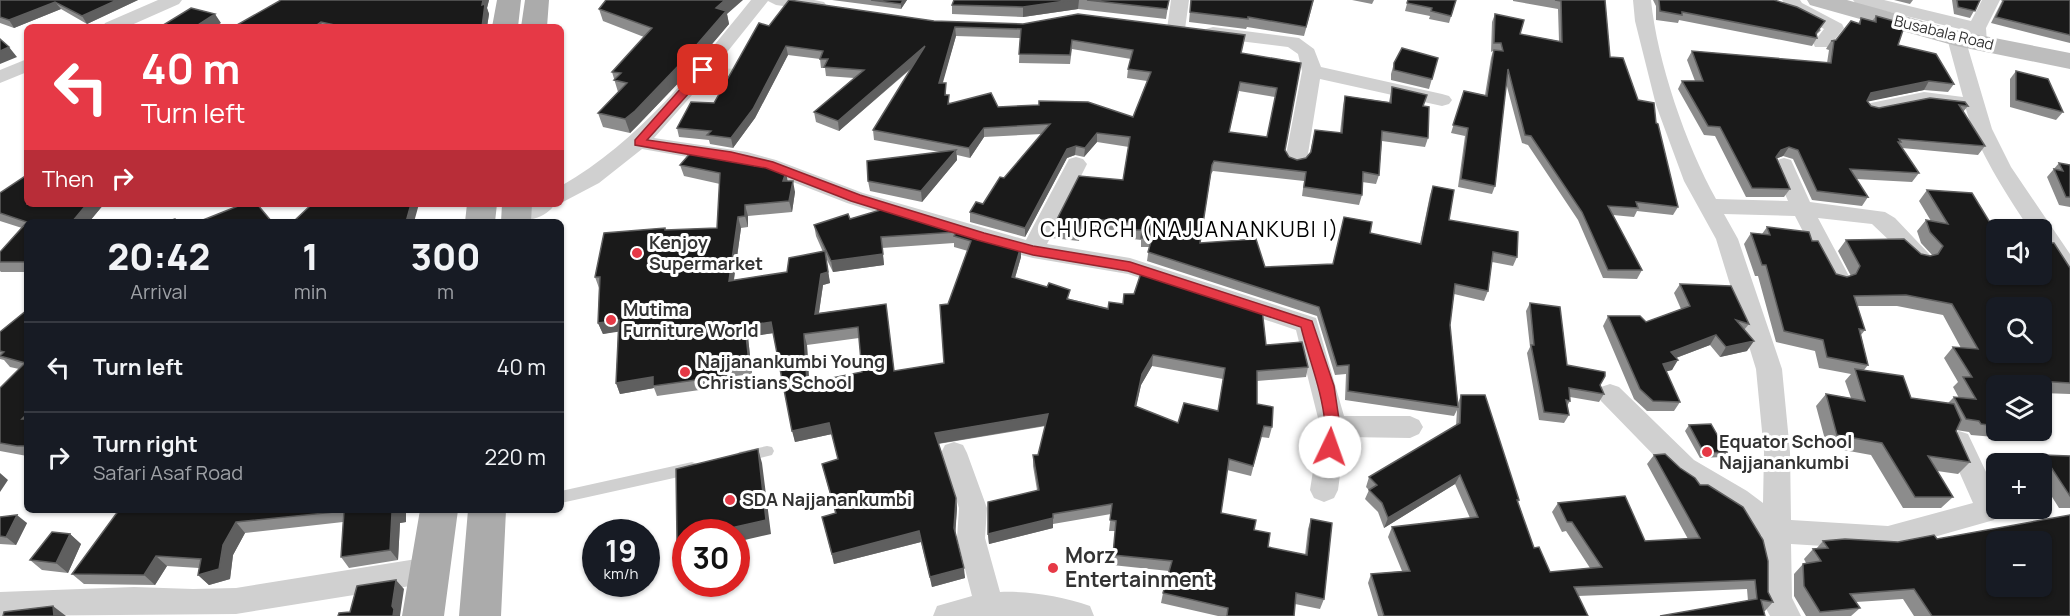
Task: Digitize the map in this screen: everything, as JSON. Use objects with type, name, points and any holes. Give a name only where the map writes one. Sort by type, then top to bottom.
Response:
[{"type":"main road","points":[[506,24],[509,0]]},
{"type":"main road","points":[[534,24],[537,0]]},
{"type":"main road","points":[[423,616],[438,513]]},
{"type":"main road","points":[[480,616],[492,513]]},
{"type":"street","points":[[119,24],[173,0]]},
{"type":"street","points":[[564,194],[587,183],[639,142],[674,105],[760,0]]},
{"type":"street","points":[[776,0],[831,8]]},
{"type":"street","points":[[1176,29],[1180,0]]},
{"type":"street","points":[[1642,0],[1644,21],[1666,105],[1695,181],[1727,239],[1769,369],[1777,452],[1777,601],[1786,616]]},
{"type":"street","points":[[1791,0],[1795,7],[1835,28],[1822,43]]},
{"type":"street","name":"Busabala Road","points":[[1819,0],[2070,61]]},
{"type":"street","points":[[1862,0],[1971,37]]},
{"type":"street","points":[[1991,0],[1971,37],[1975,104],[1982,129],[2001,168],[2070,272]]},
{"type":"street","points":[[1155,26],[1293,42],[1304,48],[1310,56],[1312,71],[1296,160]]},
{"type":"street","points":[[0,77],[24,66]]},
{"type":"street","points":[[1312,71],[1442,100]]},
{"type":"street","points":[[1873,108],[1924,98],[1975,104]]},
{"type":"street","points":[[639,142],[737,157],[769,165],[855,198],[1033,250],[1130,266],[1307,324],[1326,386],[1333,426],[1324,490]]},
{"type":"street","points":[[1033,250],[1076,164]]},
{"type":"street","points":[[1784,165],[1802,208],[1838,278]]},
{"type":"street","points":[[1709,206],[1802,208],[1877,217],[1887,223],[1921,257]]},
{"type":"street","points":[[516,215],[536,207]]},
{"type":"street","points":[[1610,394],[1684,468],[1737,499],[1777,531],[1888,538],[1984,512],[1988,506],[1959,442]]},
{"type":"street","points":[[1333,426],[1410,427]]},
{"type":"street","points":[[954,453],[973,508],[971,538],[989,605]]},
{"type":"street","points":[[0,606],[124,601],[193,603],[236,601],[429,570]]},
{"type":"street","points":[[948,616],[1006,603],[1041,607],[1079,616]]},
{"type":"lane","points":[[733,459],[767,451]]},
{"type":"lane","points":[[564,496],[710,464]]},
{"type":"shaded area","points":[[718,68],[736,69],[744,79],[693,94],[690,91],[702,75]]},
{"type":"building","points":[[0,0],[117,0],[82,16],[55,2],[9,20],[0,17]]},
{"type":"building","points":[[281,0],[483,0],[482,5],[485,4],[482,24],[330,24],[321,22],[318,24],[239,24]]},
{"type":"building","points":[[606,0],[725,0],[716,8],[726,11],[681,63],[625,119],[598,113],[627,83],[614,80],[621,73],[612,72],[652,28],[599,9]]},
{"type":"building","points":[[789,0],[934,21],[1023,24],[1078,14],[1245,35],[1241,53],[1301,63],[1285,150],[1289,157],[1297,160],[1306,158],[1311,152],[1315,130],[1342,133],[1345,96],[1391,103],[1392,87],[1427,95],[1423,106],[1429,107],[1428,138],[1382,131],[1379,175],[1363,172],[1362,195],[1304,187],[1306,172],[1214,161],[1200,243],[1256,239],[1265,267],[1333,264],[1344,217],[1372,222],[1370,233],[1421,244],[1433,186],[1454,190],[1449,220],[1518,232],[1517,257],[1493,252],[1488,291],[1455,284],[1450,325],[1458,407],[1348,391],[1349,365],[1337,366],[1319,307],[1148,252],[1152,238],[1141,238],[1142,230],[1134,230],[1134,223],[1091,219],[1081,220],[1079,232],[1052,229],[1079,176],[1123,180],[1130,137],[1097,133],[1085,148],[1076,146],[1067,149],[1025,228],[970,212],[976,202],[983,204],[1000,177],[1004,178],[1050,124],[984,128],[969,148],[873,130],[925,46],[838,121],[814,112],[864,70],[824,67],[828,59],[820,59],[823,51],[786,46],[753,109],[731,138],[707,135],[711,131],[677,128],[691,102],[714,103],[759,23],[769,26]],"holes":[[[955,27],[1021,29],[1019,54],[1070,55],[1072,40],[1133,50],[1128,69],[1151,72],[1133,117],[1088,102],[1039,101],[1039,105],[998,107],[991,93],[948,104],[949,95],[945,95],[946,83],[939,83]],[[1240,82],[1277,88],[1267,137],[1229,132]]]},
{"type":"building","points":[[871,0],[903,0],[901,4]]},
{"type":"building","points":[[954,0],[1072,0],[1023,7],[952,5]]},
{"type":"building","points":[[1087,0],[1169,0],[1167,9]]},
{"type":"building","points":[[1191,0],[1313,0],[1306,27],[1248,17],[1248,19],[1190,12]]},
{"type":"building","points":[[1408,0],[1456,0],[1451,16],[1431,11],[1432,8],[1407,3]]},
{"type":"building","points":[[1555,0],[1605,0],[1610,57],[1623,58],[1638,100],[1654,103],[1656,123],[1678,207],[1636,202],[1638,208],[1608,206],[1642,270],[1608,270],[1582,212],[1531,136],[1525,135],[1508,69],[1495,186],[1461,179],[1468,128],[1453,125],[1464,91],[1487,96],[1494,50],[1503,51],[1501,43],[1494,43],[1495,14],[1524,20],[1520,34],[1562,42],[1561,1]]},
{"type":"building","points":[[1659,0],[1774,0],[1797,7],[1825,21],[1816,33],[1817,38],[1682,12],[1682,15],[1660,11]]},
{"type":"building","points":[[1957,0],[1980,0],[1975,11],[1958,7]]},
{"type":"building","points":[[2004,0],[2070,0],[2070,35],[1996,17]]},
{"type":"building","points":[[191,8],[215,14],[200,24],[165,24]]},
{"type":"building","points":[[1876,16],[1905,24],[1898,45],[1936,54],[1954,84],[1929,81],[1871,93],[1867,101],[1871,106],[1879,108],[1930,98],[1965,102],[1968,106],[1959,105],[1985,146],[1899,139],[1901,142],[1898,142],[1919,173],[1850,169],[1868,197],[1817,191],[1798,150],[1789,147],[1781,150],[1776,157],[1790,189],[1752,188],[1720,127],[1708,126],[1682,81],[1703,81],[1692,51],[1831,63],[1834,41],[1831,41],[1836,40],[1851,21],[1860,24],[1861,18],[1876,22]]},
{"type":"building","points":[[0,39],[9,47],[0,51]]},
{"type":"building","points":[[1402,48],[1438,58],[1432,79],[1394,70],[1394,63]]},
{"type":"building","points":[[2016,71],[2048,79],[2063,112],[2016,100]]},
{"type":"building","points":[[693,150],[759,161],[755,166],[773,167],[786,172],[783,181],[793,181],[789,201],[745,205],[745,216],[738,217],[729,281],[787,272],[789,258],[825,251],[828,272],[821,274],[815,314],[886,304],[894,371],[944,363],[940,305],[948,304],[971,241],[954,236],[956,232],[881,237],[883,254],[831,261],[814,225],[848,214],[850,219],[887,208],[1021,246],[1012,277],[1047,287],[1049,283],[1070,290],[1067,299],[1108,309],[1109,302],[1123,304],[1124,294],[1134,294],[1142,270],[1262,309],[1266,345],[1302,342],[1308,367],[1257,371],[1257,404],[1273,407],[1272,427],[1264,426],[1253,466],[1229,459],[1221,513],[1256,520],[1254,530],[1270,533],[1268,547],[1307,555],[1311,519],[1332,523],[1324,599],[1296,593],[1294,616],[1227,616],[1228,608],[1163,593],[1172,561],[1113,555],[1116,521],[1110,520],[1112,504],[1053,514],[1053,518],[988,534],[988,502],[1039,490],[1033,455],[1038,455],[1048,414],[935,433],[956,498],[954,528],[964,568],[930,577],[919,531],[832,554],[822,517],[836,513],[822,464],[838,459],[829,423],[792,431],[771,322],[745,326],[749,363],[725,366],[724,376],[653,386],[653,377],[616,383],[619,320],[598,323],[600,277],[595,277],[604,233],[665,228],[665,230],[717,228],[720,173],[680,165]],"holes":[[[858,327],[862,372],[807,383],[804,334]],[[1153,355],[1225,368],[1218,411],[1184,403],[1178,423],[1135,406],[1142,374]]]},
{"type":"building","points":[[956,150],[921,191],[868,181],[867,161]]},
{"type":"building","points":[[2059,163],[2070,165],[2070,197],[2066,197],[2054,169],[2063,171]]},
{"type":"building","points":[[24,177],[24,207],[84,207],[74,219],[24,219],[24,221],[0,213],[0,193]]},
{"type":"building","points":[[1927,190],[1972,193],[1988,219],[1986,285],[2052,285],[2052,243],[2054,243],[2070,268],[2070,383],[2052,382],[2052,375],[1986,375],[1986,425],[1966,419],[1954,397],[1976,399],[1963,377],[1972,377],[1953,347],[1978,349],[1952,304],[1906,295],[1854,296],[1865,330],[1859,329],[1868,365],[1827,357],[1823,340],[1784,331],[1766,265],[1762,265],[1751,233],[1770,235],[1767,227],[1809,232],[1812,241],[1818,241],[1836,274],[1847,277],[1856,274],[1860,266],[1846,240],[1904,239],[1921,254],[1930,256],[1938,254],[1943,246],[1930,232],[1926,220],[1948,224]]},
{"type":"building","points":[[236,207],[260,207],[270,219],[206,219]]},
{"type":"building","points":[[309,207],[410,207],[407,219],[296,219]]},
{"type":"building","points":[[24,225],[24,262],[0,262],[0,252]]},
{"type":"building","points":[[1680,284],[1731,286],[1749,324],[1736,320],[1754,341],[1726,347],[1716,335],[1671,352],[1678,360],[1663,364],[1680,402],[1653,401],[1640,389],[1608,316],[1640,316],[1646,322],[1690,306]]},
{"type":"building","points":[[1530,303],[1560,307],[1567,365],[1605,372],[1600,385],[1604,394],[1569,388],[1570,401],[1566,400],[1569,415],[1544,412],[1531,345],[1534,345]]},
{"type":"building","points":[[24,312],[24,363],[0,356],[4,352],[0,351],[0,332]]},
{"type":"building","points":[[24,364],[24,417],[22,419],[24,419],[24,446],[0,443],[0,388]]},
{"type":"building","points":[[1855,369],[1903,376],[1911,398],[1954,404],[1961,420],[1956,431],[1970,462],[1928,456],[1953,497],[1915,497],[1882,443],[1837,435],[1826,394],[1865,401]]},
{"type":"building","points":[[1461,395],[1485,395],[1534,548],[1539,547],[1550,572],[1602,567],[1572,522],[1567,522],[1558,503],[1625,496],[1645,541],[1700,538],[1654,455],[1665,454],[1695,478],[1700,485],[1708,485],[1743,507],[1763,540],[1768,561],[1768,592],[1773,602],[1761,600],[1765,616],[1660,616],[1757,599],[1755,580],[1574,587],[1588,616],[1384,616],[1371,574],[1410,571],[1392,527],[1478,517],[1460,475],[1388,518],[1382,503],[1369,490],[1377,485],[1369,477],[1460,423]]},
{"type":"building","points":[[1711,424],[1727,452],[1704,453],[1689,425]]},
{"type":"building","points":[[758,449],[766,520],[750,524],[750,519],[677,519],[676,469]]},
{"type":"building","points":[[2052,455],[2070,456],[2070,496],[2052,469]]},
{"type":"building","points":[[117,513],[324,513],[236,522],[223,545],[219,569],[198,575],[201,559],[156,556],[144,575],[72,574]]},
{"type":"building","points":[[344,513],[392,513],[390,550],[341,557]]},
{"type":"building","points":[[17,515],[6,537],[0,536],[0,517]]},
{"type":"building","points":[[2070,515],[2070,616],[1932,616],[1914,589],[1850,594],[1860,608],[1820,612],[1804,586],[1803,564],[1821,561],[1813,549],[1828,548],[1823,541],[1845,539],[1898,542],[1934,535],[1937,539]]},
{"type":"building","points":[[52,532],[70,534],[56,563],[30,560]]},
{"type":"building","points":[[396,580],[392,606],[393,616],[338,616],[339,613],[350,612],[357,586]]},
{"type":"building","points":[[53,606],[54,616],[3,616],[4,612]]},
{"type":"place","name":"Kenjoy Supermarket","points":[[637,253]]},
{"type":"place","name":"Mutima Furniture World","points":[[611,320]]},
{"type":"place","name":"Najjanankumbi Young Christians School","points":[[685,372]]},
{"type":"place","name":"Equator School Najjanankumbi","points":[[1707,452]]},
{"type":"place","name":"SDA Najjanankumbi","points":[[730,500]]},
{"type":"place","name":"Morz Entertainment","points":[[1053,568]]},
{"type":"district","name":"CHURCH (NAJJANANKUBI I)","points":[[1190,230]]},
{"type":"route","points":[[703,70],[639,142],[747,159],[804,177],[823,187],[855,198],[982,237],[1033,250],[1130,266],[1307,324],[1326,386],[1333,426],[1330,447]]}]
